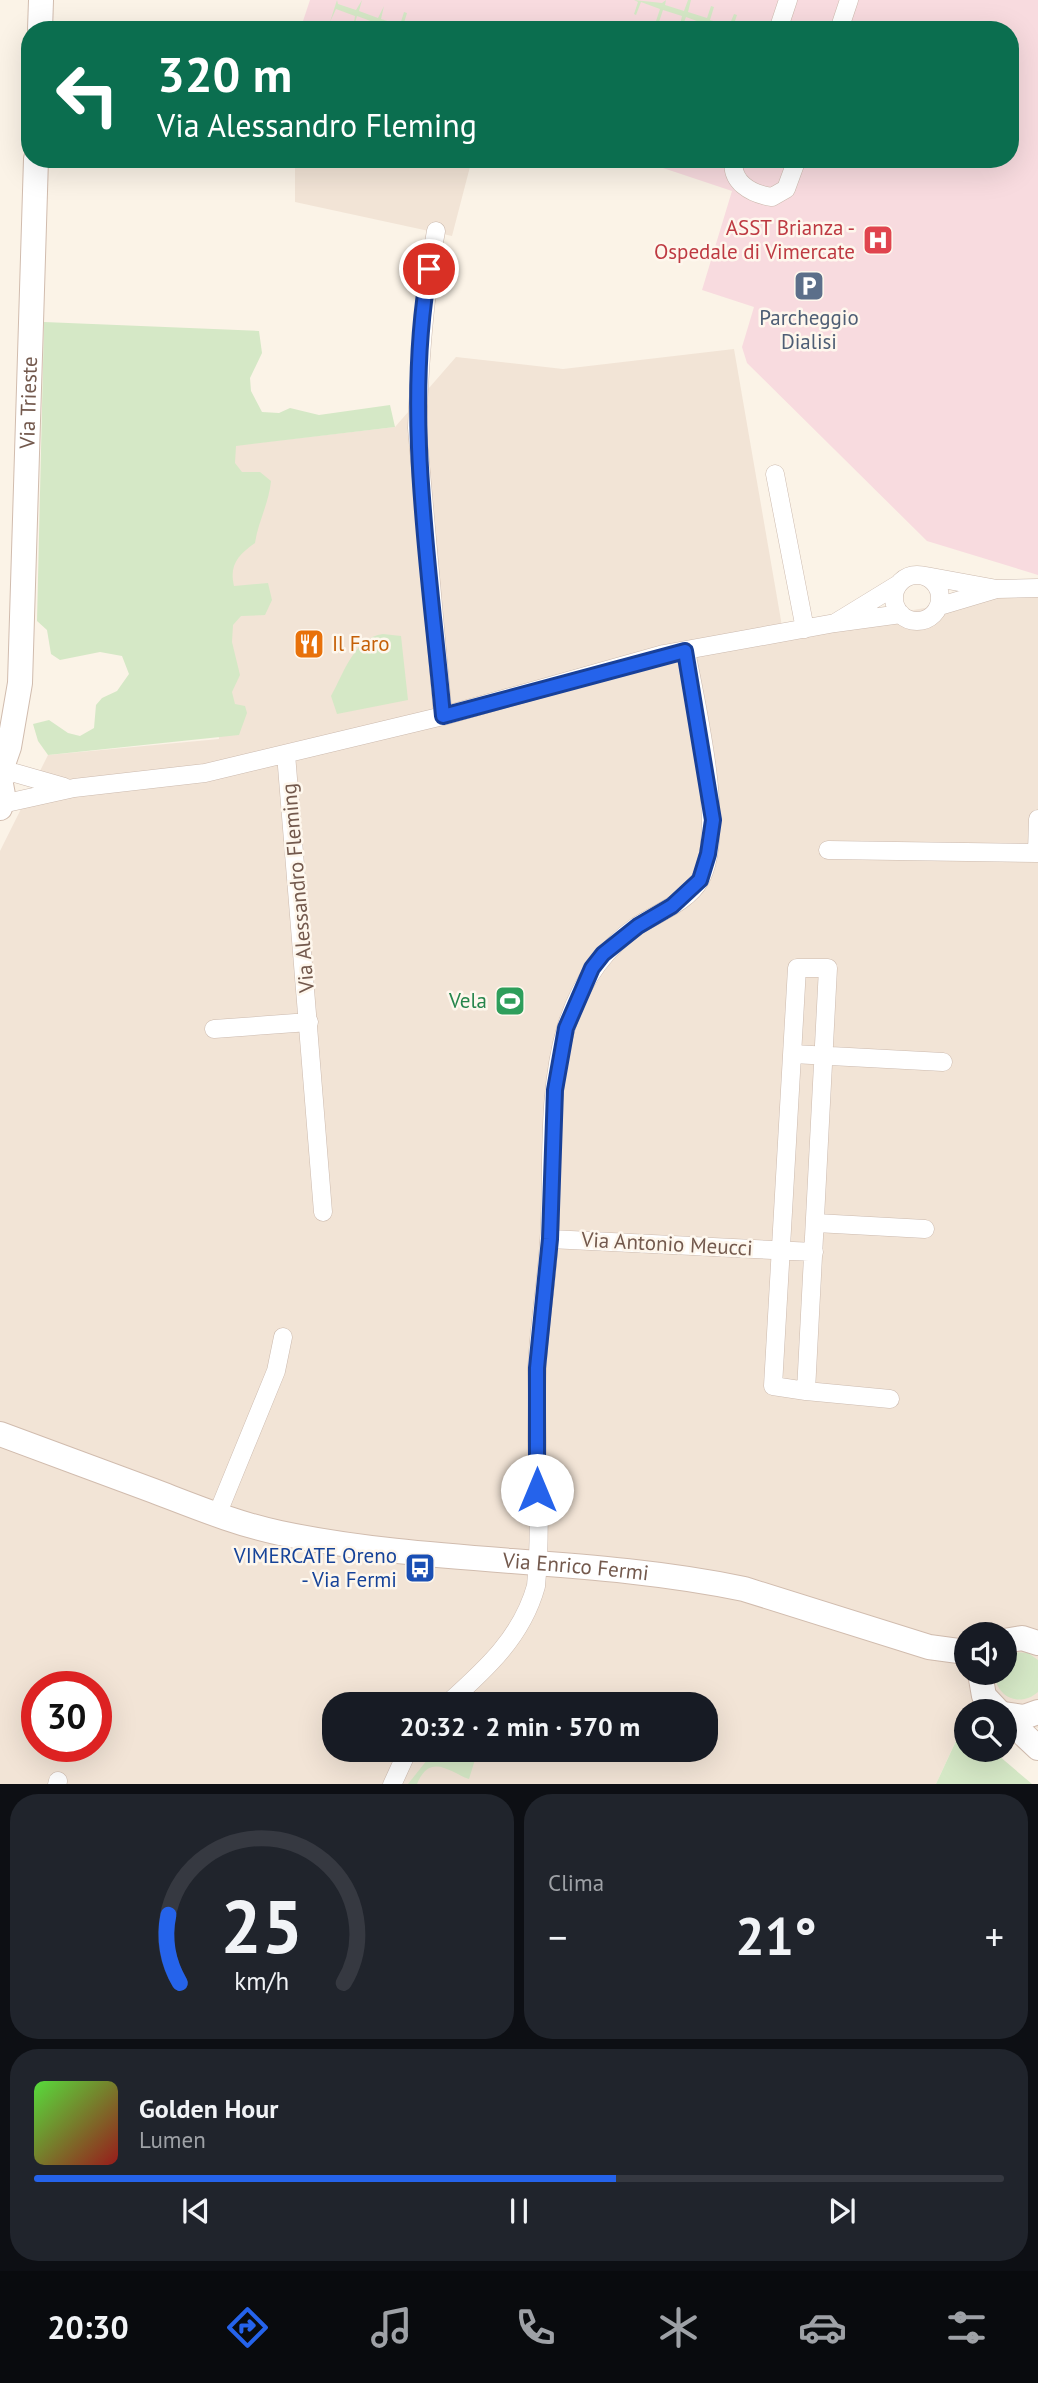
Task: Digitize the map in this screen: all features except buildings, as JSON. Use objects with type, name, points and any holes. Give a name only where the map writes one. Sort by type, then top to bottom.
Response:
[{"type":"street","points":[[40,21],[41,0]]},
{"type":"street","points":[[781,21],[788,0]]},
{"type":"street","points":[[842,21],[849,0]]},
{"type":"street","name":"Via Trieste","points":[[1,806],[0,776],[17,712],[36,168]]},
{"type":"street","points":[[733,168],[740,183],[752,191],[772,197],[786,189],[794,168]]},
{"type":"street","points":[[436,231],[425,288],[417,428],[443,716]]},
{"type":"street","points":[[775,474],[805,629]]},
{"type":"street","points":[[897,585],[894,600],[901,614],[907,619],[923,621],[930,618],[940,606],[941,598],[936,583],[924,575]]},
{"type":"street","points":[[835,623],[909,576],[924,575],[997,589],[1038,588]]},
{"type":"street","points":[[940,606],[997,589]]},
{"type":"street","name":"Via Alessandro Fleming","points":[[1,806],[20,798],[74,788],[205,773],[443,716],[685,651],[835,623],[901,614]]},
{"type":"street","name":"Via Trieste","points":[[0,694],[19,648]]},
{"type":"street","name":"Via Antonio Meucci","points":[[460,1692],[494,1662],[530,1607],[538,1562],[537,1368],[550,1239],[555,1090],[566,1028],[592,968],[603,954],[638,926],[672,906],[700,880],[708,854],[713,820],[685,651]]},
{"type":"street","name":"Via Alessandro Fleming","points":[[286,754],[323,1212]]},
{"type":"street","name":"Via Alessandro Fleming","points":[[0,776],[15,773],[74,788]]},
{"type":"street","points":[[828,850],[1037,853],[1038,818]]},
{"type":"street","name":"Via Antonio Meucci","points":[[806,1391],[828,968],[797,968],[783,1250],[773,1386],[806,1391],[890,1399]]},
{"type":"street","name":"Via Alessandro Fleming","points":[[214,1029],[309,1022]]},
{"type":"street","points":[[793,1054],[943,1062]]},
{"type":"street","points":[[816,1223],[925,1229]]},
{"type":"street","name":"Via Antonio Meucci","points":[[550,1239],[814,1252]]},
{"type":"street","points":[[218,1515],[276,1371],[283,1336]]},
{"type":"street","name":"Via Enrico Fermi","points":[[0,1434],[218,1515],[279,1533],[341,1544],[675,1576],[744,1589],[929,1647],[954,1650]]},
{"type":"street","name":"Via Enrico Fermi","points":[[929,1647],[954,1665]]},
{"type":"street","points":[[1017,1716],[1038,1712]]},
{"type":"street","points":[[1017,1728],[1038,1748]]},
{"type":"street","points":[[392,1784],[402,1762]]},
{"type":"shaded area","name":"ASST Brianza - Ospedale di Vimercate","points":[[310,0],[1038,0],[1038,575],[927,541],[747,363],[742,347],[754,307],[702,290],[732,191],[663,168],[1019,168],[1019,21],[303,21]]},
{"type":"shaded area","points":[[295,168],[470,168],[452,236],[295,202]]},
{"type":"shaded area","points":[[734,349],[783,632],[1038,589],[1038,1728],[1017,1722],[1017,1699],[954,1699],[954,1745],[936,1784],[0,1784],[0,851],[48,755],[219,739],[203,449],[395,427],[456,357],[563,369]]},
{"type":"green space","points":[[337,0],[338,4],[356,10],[362,0],[359,11],[378,18],[384,6],[381,19],[387,21],[371,21],[357,16],[354,21],[355,16],[336,9],[330,21]]},
{"type":"green space","points":[[634,0],[662,3],[666,0],[665,5],[684,11],[688,0],[691,0],[688,12],[707,18],[711,6],[714,7],[710,20],[713,21],[697,21],[686,17],[684,21],[681,21],[682,16],[663,10],[659,21],[656,21],[660,9],[641,2],[636,15],[634,14],[638,2]]},
{"type":"green space","points":[[44,322],[259,331],[262,353],[250,378],[251,391],[262,412],[279,413],[290,408],[319,415],[390,405],[395,427],[236,446],[235,463],[242,472],[260,472],[271,481],[255,543],[236,561],[233,572],[234,586],[268,583],[272,600],[265,615],[241,616],[233,625],[232,642],[240,675],[232,692],[235,704],[245,706],[247,713],[239,735],[48,755],[38,741],[33,724],[49,720],[68,733],[80,736],[94,728],[96,705],[102,698],[117,691],[129,674],[122,656],[100,652],[60,660],[51,654],[47,630],[37,621]]},
{"type":"green space","points":[[383,634],[401,636],[408,700],[337,714],[331,696],[351,658],[364,642]]},
{"type":"green space","points":[[1017,1652],[1028,1653],[1038,1660],[1038,1692],[1031,1697],[1016,1699],[1010,1698],[998,1685],[1017,1685]]},
{"type":"green space","points":[[954,1745],[954,1762],[1006,1762],[1032,1784],[936,1784]]},
{"type":"green space","points":[[425,1762],[474,1762],[469,1779],[448,1769],[434,1767],[422,1774],[417,1784],[408,1784]]},
{"type":"place","name":"ASST Brianza - Ospedale di Vimercate","points":[[878,240]]},
{"type":"place","name":"Parcheggio Dialisi","points":[[809,286]]},
{"type":"place","name":"Il Faro","points":[[309,644]]},
{"type":"place","name":"Vela","points":[[510,1001]]},
{"type":"place","name":"VIMERCATE Oreno - Via Fermi","points":[[420,1568]]},
{"type":"route","points":[[429,269],[419,355],[417,428],[443,716],[664,654],[685,651],[713,820],[708,854],[700,880],[672,906],[638,926],[603,954],[592,968],[566,1028],[555,1090],[550,1239],[537,1368],[537,1490]]}]
